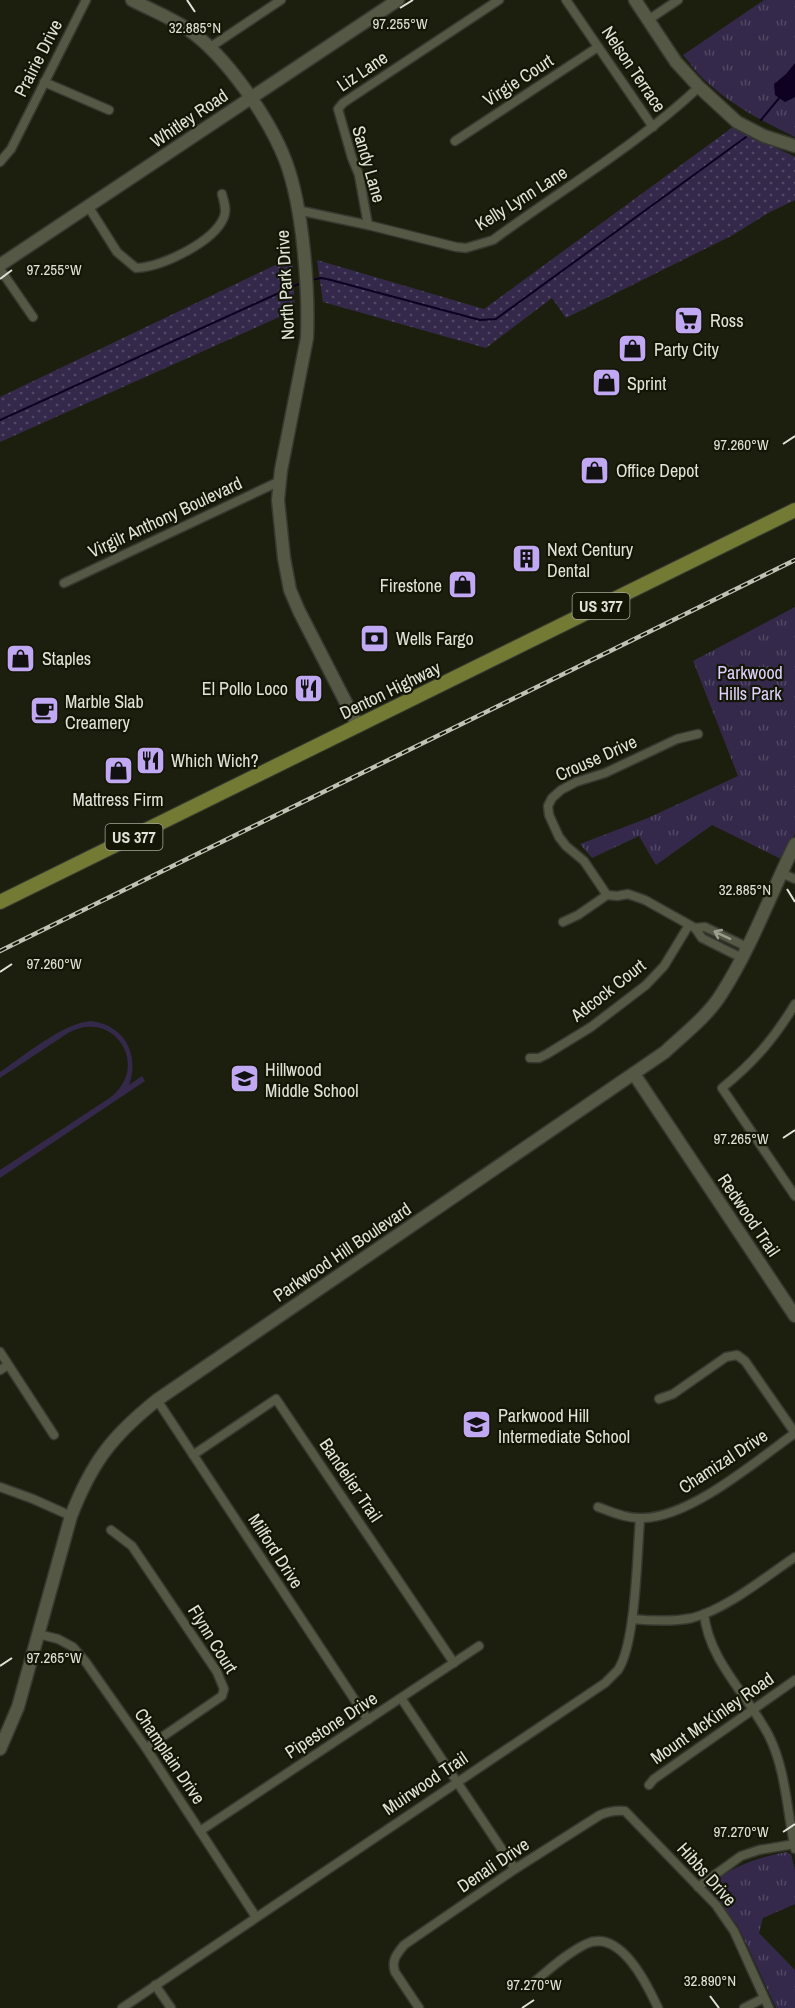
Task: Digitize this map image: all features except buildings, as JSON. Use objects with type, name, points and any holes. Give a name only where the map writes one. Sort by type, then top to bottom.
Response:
[{"type":"main road","name":"Denton Highway","points":[[0,902],[795,510]]},
{"type":"street","name":"Prairie Drive","points":[[0,162],[11,149],[86,0]]},
{"type":"street","name":"North Park Drive","points":[[132,0],[189,30],[230,69],[285,160],[297,210],[308,316],[307,338],[278,500],[284,558],[290,590],[299,611],[358,726]]},
{"type":"street","points":[[209,48],[281,0]]},
{"type":"street","name":"Whitley Road","points":[[0,267],[398,0]]},
{"type":"street","name":"Liz Lane","points":[[337,112],[343,103],[499,0]]},
{"type":"street","name":"Nelson Terrace","points":[[566,0],[653,127]]},
{"type":"street","points":[[635,0],[676,62],[737,122],[764,136],[795,146]]},
{"type":"street","points":[[648,20],[678,0]]},
{"type":"street","name":"Virgie Court","points":[[455,141],[598,47]]},
{"type":"street","points":[[44,82],[109,110]]},
{"type":"street","name":"Kelly Lynn Lane","points":[[297,210],[456,247],[474,246],[493,240],[597,170],[653,127],[699,87]]},
{"type":"street","name":"Sandy Lane","points":[[337,112],[359,175],[368,225]]},
{"type":"street","points":[[88,206],[117,252],[136,268],[146,267],[189,249],[216,231],[225,216],[222,194]]},
{"type":"street","points":[[0,267],[33,317]]},
{"type":"street","name":"Virgilr Anthony Boulevard","points":[[64,583],[280,482]]},
{"type":"street","name":"Crouse Drive","points":[[607,895],[584,861],[559,837],[549,815],[548,806],[552,798],[576,782],[605,773],[677,739],[698,734]]},
{"type":"street","name":"Parkwood Hill Boulevard","points":[[0,1749],[18,1707],[71,1516],[82,1487],[115,1437],[157,1400],[665,1053],[722,994],[795,844]]},
{"type":"street","points":[[781,873],[795,879]]},
{"type":"street","points":[[563,922],[578,915],[607,895],[628,894],[645,900],[692,927],[702,938],[744,952]]},
{"type":"street","name":"Adcock Court","points":[[530,1058],[539,1058],[547,1054],[591,1027],[646,985],[664,966],[692,927]]},
{"type":"street","points":[[795,1004],[769,1044],[748,1067],[722,1088],[795,1196]]},
{"type":"street","name":"Redwood Trail","points":[[634,1074],[795,1315]]},
{"type":"street","points":[[0,1353],[4,1367],[54,1436]]},
{"type":"street","points":[[659,1399],[673,1394],[726,1357],[737,1355],[745,1361],[795,1433]]},
{"type":"street","name":"Bandelier Trail","points":[[193,1455],[276,1399],[454,1663]]},
{"type":"street","name":"Milford Drive","points":[[157,1400],[368,1720]]},
{"type":"street","name":"Chamizal Drive","points":[[598,1506],[618,1515],[640,1519],[657,1517],[694,1502],[795,1433]]},
{"type":"street","points":[[0,1487],[71,1516]]},
{"type":"street","name":"Muirwood Trail","points":[[122,2008],[605,1683],[619,1668],[628,1645],[640,1519]]},
{"type":"street","name":"Flynn Court","points":[[111,1530],[132,1546],[217,1672],[224,1689],[222,1696],[146,1748]]},
{"type":"street","points":[[632,1619],[670,1621],[704,1614],[795,1557]]},
{"type":"street","points":[[698,1887],[741,1856],[759,1850],[795,1846],[775,1752],[768,1735],[716,1653],[705,1626],[704,1614]]},
{"type":"street","name":"Champlain Drive","points":[[38,1634],[58,1639],[74,1647],[146,1748],[256,1917]]},
{"type":"street","name":"Pipestone Drive","points":[[200,1831],[479,1646]]},
{"type":"street","name":"Mount McKinley Road","points":[[649,1785],[654,1779],[795,1680]]},
{"type":"street","points":[[401,1698],[515,1869]]},
{"type":"street","name":"Denali Drive","points":[[419,2008],[393,1966],[394,1959],[404,1946],[515,1869],[600,1815],[617,1810]]},
{"type":"street","name":"Hibbs Drive","points":[[617,1810],[625,1811],[716,1905],[734,1931],[769,2008]]},
{"type":"street","points":[[534,1982],[558,1962],[588,1943],[604,1941],[626,1955],[643,1979],[658,2008]]},
{"type":"street","points":[[155,1985],[171,2008]]},
{"type":"street","points":[[744,2008],[764,1998]]},
{"type":"green space","points":[[764,0],[795,0],[795,137],[728,99],[704,80],[683,55]]},
{"type":"green space","points":[[733,127],[795,157],[795,200],[768,213],[733,235],[566,318],[552,298],[486,348],[323,302],[317,260],[484,309]]},
{"type":"green space","points":[[292,257],[295,310],[0,442],[0,397]]},
{"type":"green space","name":"Parkwood Hills Park","points":[[795,607],[795,834],[781,859],[712,825],[656,865],[639,836],[592,858],[580,844],[648,818],[738,776],[693,661]]},
{"type":"green space","points":[[91,1021],[112,1028],[127,1043],[132,1062],[129,1085],[142,1076],[145,1081],[0,1178],[0,1170],[111,1097],[122,1084],[127,1070],[127,1056],[121,1044],[112,1034],[99,1028],[84,1027],[68,1033],[0,1078],[0,1072],[44,1041],[68,1028]]},
{"type":"green space","points":[[786,1852],[791,1854],[795,1870],[795,1904],[763,1918],[759,1933],[795,1970],[795,2008],[776,2008],[738,1926],[708,1888],[709,1884],[737,1867]]},
{"type":"shaded area","points":[[795,63],[795,97],[785,102],[775,95],[774,84]]},
{"type":"waterway","points":[[761,120],[780,97]]},
{"type":"waterway","points":[[311,280],[327,279],[480,320],[496,319],[746,137]]},
{"type":"waterway","points":[[0,420],[303,282]]},
{"type":"railway","points":[[0,951],[795,560]]},
{"type":"place","name":"Ross","points":[[689,320]]},
{"type":"place","name":"Party City","points":[[633,349]]},
{"type":"place","name":"Sprint","points":[[606,383]]},
{"type":"place","name":"Office Depot","points":[[595,470]]},
{"type":"place","name":"Next Century Dental","points":[[526,559]]},
{"type":"place","name":"Firestone","points":[[463,585]]},
{"type":"place","name":"Wells Fargo","points":[[375,638]]},
{"type":"place","name":"Staples","points":[[21,658]]},
{"type":"place","name":"El Pollo Loco","points":[[309,688]]},
{"type":"place","name":"Marble Slab Creamery","points":[[44,711]]},
{"type":"place","name":"Which Wich?","points":[[150,760]]},
{"type":"place","name":"Mattress Firm","points":[[118,770]]},
{"type":"place","name":"Hillwood Middle School","points":[[244,1079]]},
{"type":"place","name":"Parkwood Hill Intermediate School","points":[[477,1425]]}]
